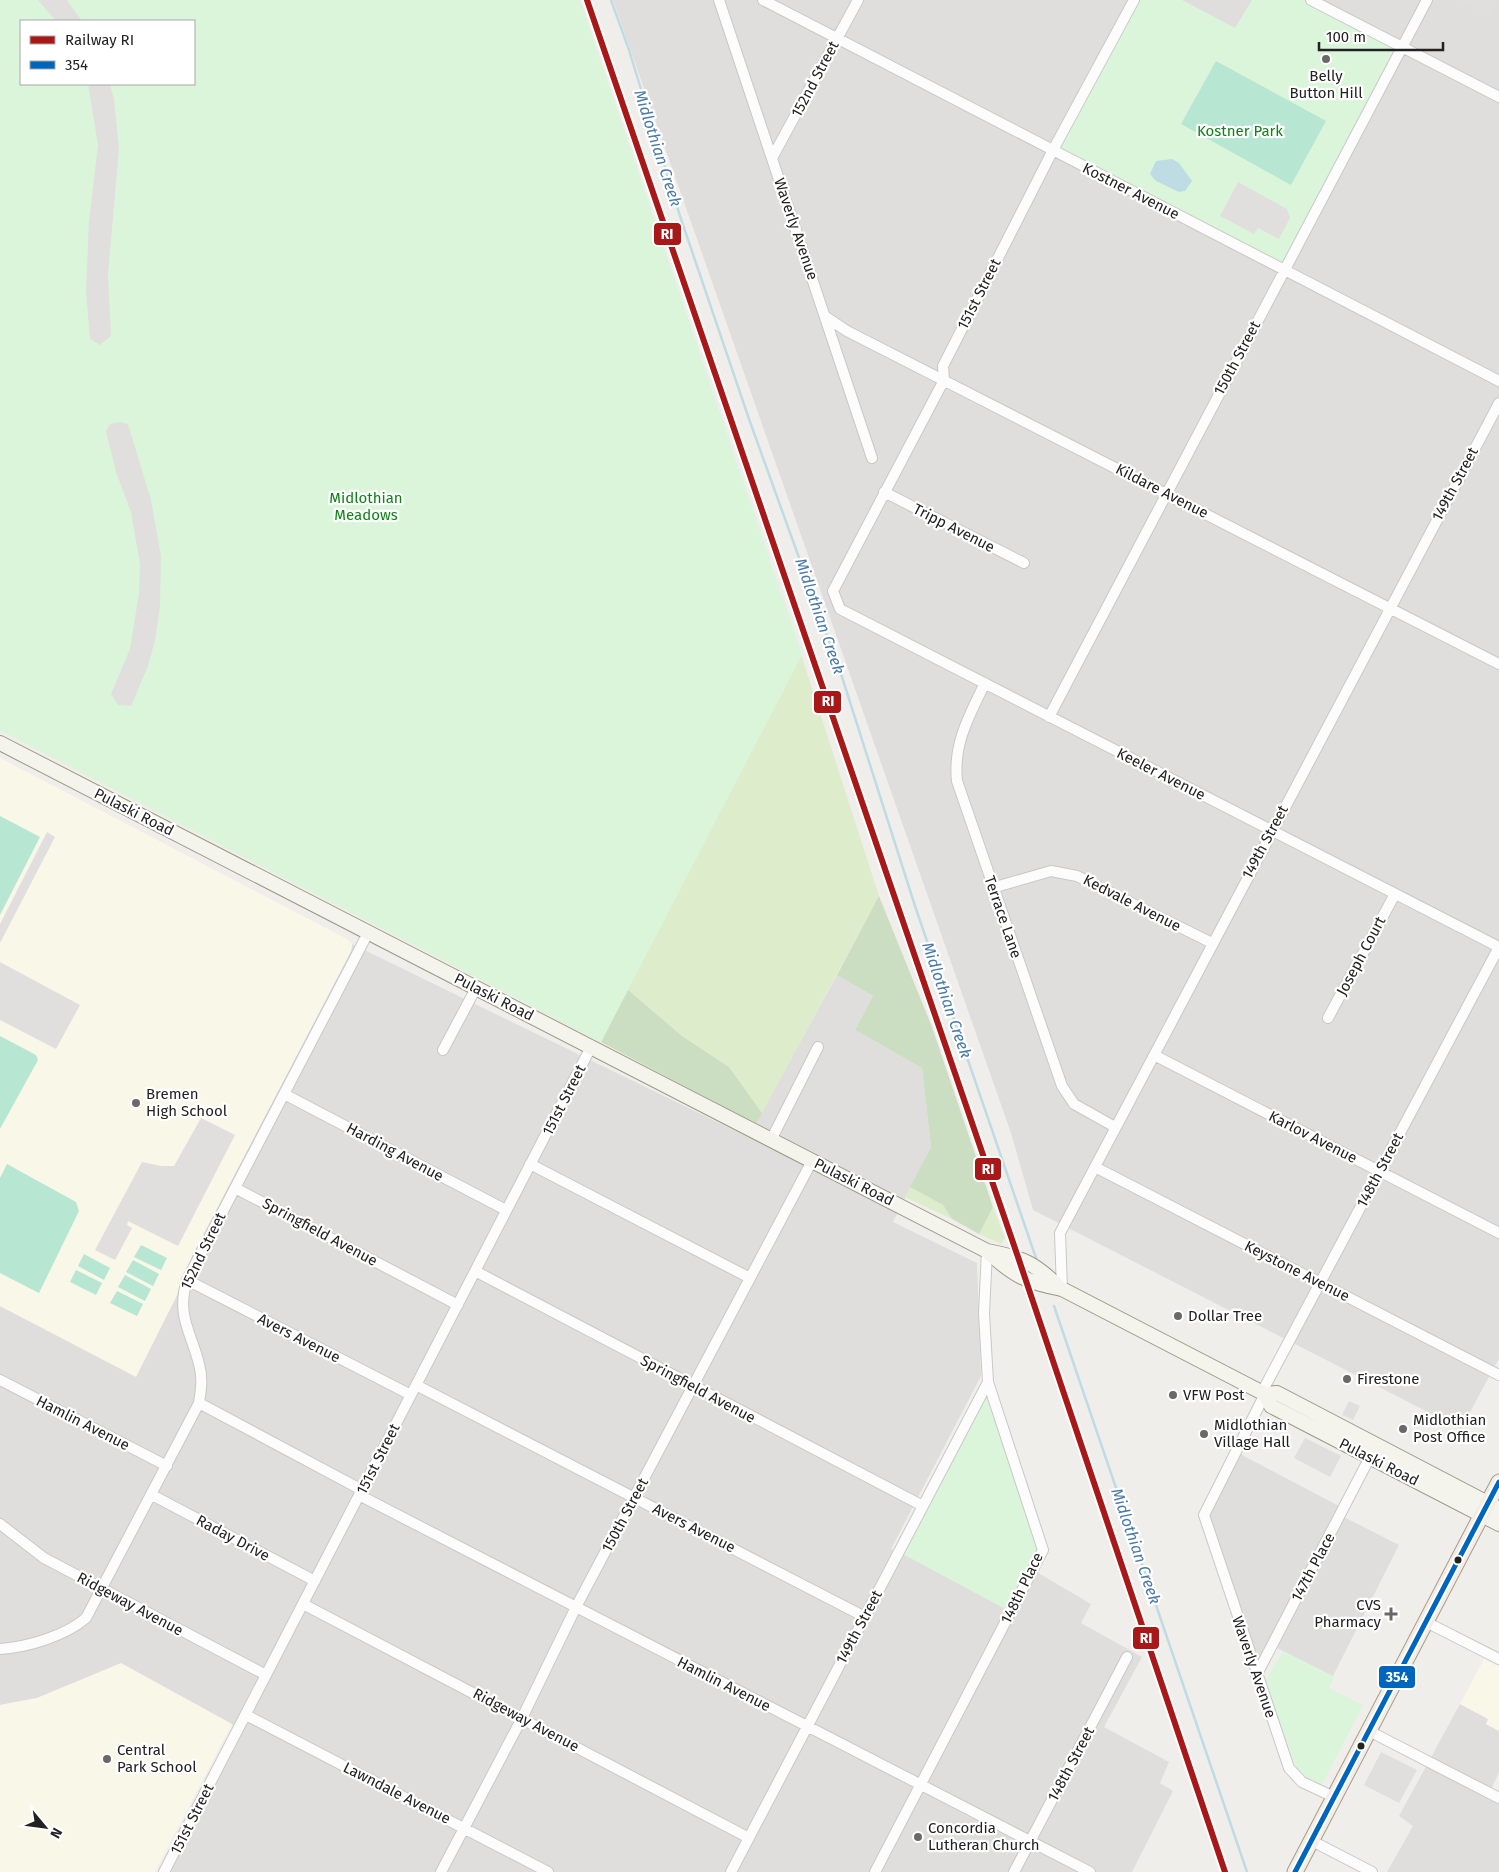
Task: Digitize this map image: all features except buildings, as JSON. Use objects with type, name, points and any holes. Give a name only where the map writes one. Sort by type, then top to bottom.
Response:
[{"type":"main road","name":"Pulaski Road","points":[[0,743],[988,1251],[1008,1270],[1034,1284],[1062,1289],[1264,1393],[1277,1394],[1490,1509],[1499,1524]]},
{"type":"main road","name":"Pulaski Road","points":[[1264,1393],[1271,1406],[1370,1457],[1490,1509]]},
{"type":"main road","points":[[1297,1871],[1426,1622],[1490,1509],[1499,1482]]},
{"type":"street","name":"Waverly Avenue","points":[[719,0],[872,458]]},
{"type":"street","name":"Kostner Avenue","points":[[763,0],[1499,381]]},
{"type":"street","name":"152nd Street","points":[[772,158],[858,0]]},
{"type":"street","name":"151st Street","points":[[833,591],[944,380],[943,366],[1053,150],[1134,0]]},
{"type":"street","points":[[1311,0],[1499,97]]},
{"type":"street","name":"150th Street","points":[[1049,717],[1427,0]]},
{"type":"street","name":"Kildare Avenue","points":[[826,317],[847,331],[1499,664]]},
{"type":"street","name":"149th Street","points":[[1062,1289],[1060,1233],[1389,607],[1499,403]]},
{"type":"street","name":"Tripp Avenue","points":[[884,492],[1024,564]]},
{"type":"street","name":"Keeler Avenue","points":[[833,591],[840,609],[1499,947]]},
{"type":"street","name":"Terrace Lane","points":[[985,683],[964,727],[955,764],[957,782],[992,888],[1062,1086],[1074,1104],[1115,1127]]},
{"type":"street","name":"Kedvale Avenue","points":[[992,888],[1051,871],[1077,876],[1212,943]]},
{"type":"street","name":"Joseph Court","points":[[1328,1018],[1395,894]]},
{"type":"street","name":"152nd Street","points":[[0,1649],[11,1648],[46,1638],[78,1625],[86,1618],[200,1404],[202,1384],[200,1365],[183,1318],[182,1297],[187,1280],[368,932]]},
{"type":"street","name":"148th Street","points":[[1204,1514],[1321,1283],[1499,947]]},
{"type":"street","points":[[443,1050],[476,988]]},
{"type":"street","name":"151st Street","points":[[164,1872],[591,1047]]},
{"type":"street","points":[[772,1140],[818,1047]]},
{"type":"street","name":"Karlov Avenue","points":[[1154,1055],[1499,1233]]},
{"type":"street","name":"Harding Avenue","points":[[284,1094],[506,1210]]},
{"type":"street","name":"150th Street","points":[[441,1872],[522,1718],[576,1607],[812,1161]]},
{"type":"street","points":[[530,1164],[750,1278]]},
{"type":"street","name":"Keystone Avenue","points":[[1095,1167],[1499,1375]]},
{"type":"street","name":"Springfield Avenue","points":[[235,1188],[458,1305]]},
{"type":"street","name":"148th Place","points":[[875,1872],[1043,1550],[988,1382],[984,1313],[988,1251]]},
{"type":"street","name":"Springfield Avenue","points":[[475,1271],[923,1506]]},
{"type":"street","name":"Avers Avenue","points":[[187,1280],[411,1396]]},
{"type":"street","name":"Hamlin Avenue","points":[[0,1380],[167,1466]]},
{"type":"street","name":"149th Street","points":[[731,1872],[988,1382]]},
{"type":"street","name":"Avers Avenue","points":[[416,1385],[865,1617]]},
{"type":"street","name":"Hamlin Avenue","points":[[200,1404],[576,1607],[1090,1872]]},
{"type":"street","name":"147th Place","points":[[1256,1676],[1370,1457]]},
{"type":"street","name":"Raday Drive","points":[[152,1495],[315,1581]]},
{"type":"street","name":"Waverly Avenue","points":[[1204,1514],[1256,1676],[1289,1768],[1302,1782],[1334,1798]]},
{"type":"street","name":"Ridgeway Avenue","points":[[0,1524],[44,1558],[266,1675]]},
{"type":"street","name":"Ridgeway Avenue","points":[[303,1604],[748,1838]]},
{"type":"street","points":[[1426,1622],[1499,1659]]},
{"type":"street","name":"148th Street","points":[[1014,1872],[1127,1657]]},
{"type":"street","name":"Lawndale Avenue","points":[[246,1715],[548,1872]]},
{"type":"street","points":[[1369,1731],[1499,1798]]},
{"type":"street","points":[[1312,1841],[1372,1872]]},
{"type":"shaded area","points":[[38,0],[67,0],[81,20],[55,20]]},
{"type":"shaded area","points":[[613,0],[1499,0],[1499,1358],[1461,1429],[1033,1210],[1011,1133]]},
{"type":"shaded area","points":[[1458,0],[1498,0],[1489,17]]},
{"type":"shaded area","points":[[88,85],[110,85],[114,100],[119,149],[108,274],[111,336],[100,345],[90,339],[86,291],[89,221],[98,145]]},
{"type":"shaded area","points":[[1238,182],[1287,209],[1290,218],[1279,239],[1258,228],[1254,234],[1220,216]]},
{"type":"shaded area","points":[[120,422],[128,424],[151,500],[161,556],[160,607],[155,640],[148,666],[131,706],[118,705],[111,694],[130,649],[139,593],[140,564],[131,512],[116,472],[106,431],[110,424]]},
{"type":"shaded area","name":"Bremen High School","points":[[0,758],[347,939],[352,944],[351,951],[192,1256],[180,1283],[177,1295],[136,1377],[0,1306]]},
{"type":"shaded area","points":[[47,832],[55,837],[0,943],[0,924]]},
{"type":"shaded area","points":[[352,944],[748,1137],[837,975],[873,996],[855,1030],[922,1068],[931,1147],[893,1222],[977,1263],[981,1376],[891,1549],[899,1552],[1033,1570],[1091,1604],[1081,1623],[1142,1657],[1104,1727],[1169,1762],[1160,1783],[1173,1791],[1132,1872],[168,1872],[242,1730],[121,1664],[37,1698],[0,1705],[0,1306],[136,1376],[177,1295],[180,1283],[192,1256],[351,951]]},
{"type":"shaded area","points":[[0,962],[80,1005],[56,1049],[0,1020]]},
{"type":"shaded area","points":[[201,1118],[235,1135],[178,1246],[128,1221],[127,1225],[132,1228],[115,1260],[95,1250],[142,1162],[161,1166],[174,1166]]},
{"type":"shaded area","points":[[1349,1401],[1360,1406],[1353,1420],[1342,1415]]},
{"type":"shaded area","points":[[1305,1438],[1341,1456],[1330,1477],[1294,1458]]},
{"type":"shaded area","points":[[1240,1454],[1339,1506],[1336,1513],[1399,1545],[1333,1676],[1267,1643],[1260,1657],[1253,1657],[1208,1519]]},
{"type":"shaded area","points":[[1484,1659],[1499,1667],[1499,1731],[1486,1724],[1488,1719],[1460,1704]]},
{"type":"shaded area","name":"Central Park School","points":[[121,1663],[232,1724],[155,1872],[0,1872],[0,1705],[37,1698]]},
{"type":"shaded area","points":[[1460,1704],[1489,1719],[1486,1724],[1499,1731],[1499,1772],[1487,1798],[1499,1804],[1499,1872],[1387,1872],[1413,1826],[1399,1816]]},
{"type":"shaded area","points":[[1381,1752],[1417,1770],[1399,1803],[1364,1785]]},
{"type":"green space","name":"Midlothian Meadows","points":[[0,0],[580,0],[802,655],[601,1042],[0,730]]},
{"type":"green space","name":"Midlothian Meadows","points":[[427,0],[783,598],[879,896],[762,1113],[729,1067],[682,1036],[628,991],[601,1042],[0,730],[0,704],[195,85],[195,21]]},
{"type":"green space","name":"Kostner Park","points":[[1134,0],[1182,0],[1235,28],[1252,0],[1311,0],[1402,47],[1284,269],[1053,150]]},
{"type":"green space","points":[[1216,61],[1326,121],[1291,185],[1181,124]]},
{"type":"green space","points":[[0,816],[40,837],[0,915]]},
{"type":"green space","points":[[879,896],[932,1027],[993,1207],[979,1234],[952,1219],[943,1205],[910,1187],[931,1147],[922,1068],[855,1030],[873,996],[837,975]]},
{"type":"green space","points":[[628,990],[682,1036],[729,1067],[762,1113],[756,1124],[601,1042]]},
{"type":"green space","points":[[0,1036],[36,1055],[38,1060],[0,1129]]},
{"type":"green space","points":[[7,1164],[76,1202],[79,1211],[39,1293],[0,1273],[0,1178]]},
{"type":"green space","points":[[910,1187],[943,1205],[952,1219],[905,1197]]},
{"type":"green space","points":[[993,1207],[1005,1238],[1001,1244],[979,1234]]},
{"type":"green space","points":[[141,1245],[167,1258],[161,1270],[134,1257]]},
{"type":"green space","points":[[84,1254],[110,1268],[104,1280],[78,1266]]},
{"type":"green space","points":[[133,1260],[159,1274],[153,1286],[126,1272]]},
{"type":"green space","points":[[76,1270],[102,1283],[96,1295],[70,1282]]},
{"type":"green space","points":[[125,1275],[151,1289],[145,1301],[118,1287]]},
{"type":"green space","points":[[117,1291],[143,1304],[137,1316],[110,1303]]},
{"type":"green space","points":[[988,1382],[1043,1550],[1011,1612],[899,1552]]},
{"type":"green space","points":[[1283,1651],[1334,1677],[1329,1688],[1363,1705],[1322,1785],[1299,1773],[1264,1683]]},
{"type":"water","points":[[1172,159],[1179,163],[1192,181],[1185,191],[1179,192],[1156,181],[1150,174],[1156,161]]},
{"type":"waterway","name":"Midlothian Creek","points":[[611,0],[629,50],[680,216],[749,419],[842,677],[915,906],[1037,1261]]},
{"type":"waterway","name":"Midlothian Creek","points":[[1054,1306],[1247,1872]]},
{"type":"rail line","name":"RI","points":[[587,0],[1018,1257],[1225,1872]]},
{"type":"transit line","name":"354","points":[[1295,1872],[1499,1482]]},
{"type":"place","name":"Belly Button Hill","points":[[1326,59]]},
{"type":"place","name":"Bremen High School","points":[[136,1103]]},
{"type":"place","name":"Dollar Tree","points":[[1178,1316]]},
{"type":"place","name":"Firestone","points":[[1347,1379]]},
{"type":"place","name":"VFW Post","points":[[1173,1395]]},
{"type":"place","name":"Midlothian Post Office","points":[[1403,1429]]},
{"type":"place","name":"Midlothian Village Hall","points":[[1204,1434]]},
{"type":"place","name":"CVS Pharmacy","points":[[1391,1614]]},
{"type":"place","name":"Central Park School","points":[[107,1759]]},
{"type":"place","name":"Concordia Lutheran Church","points":[[918,1837]]}]
